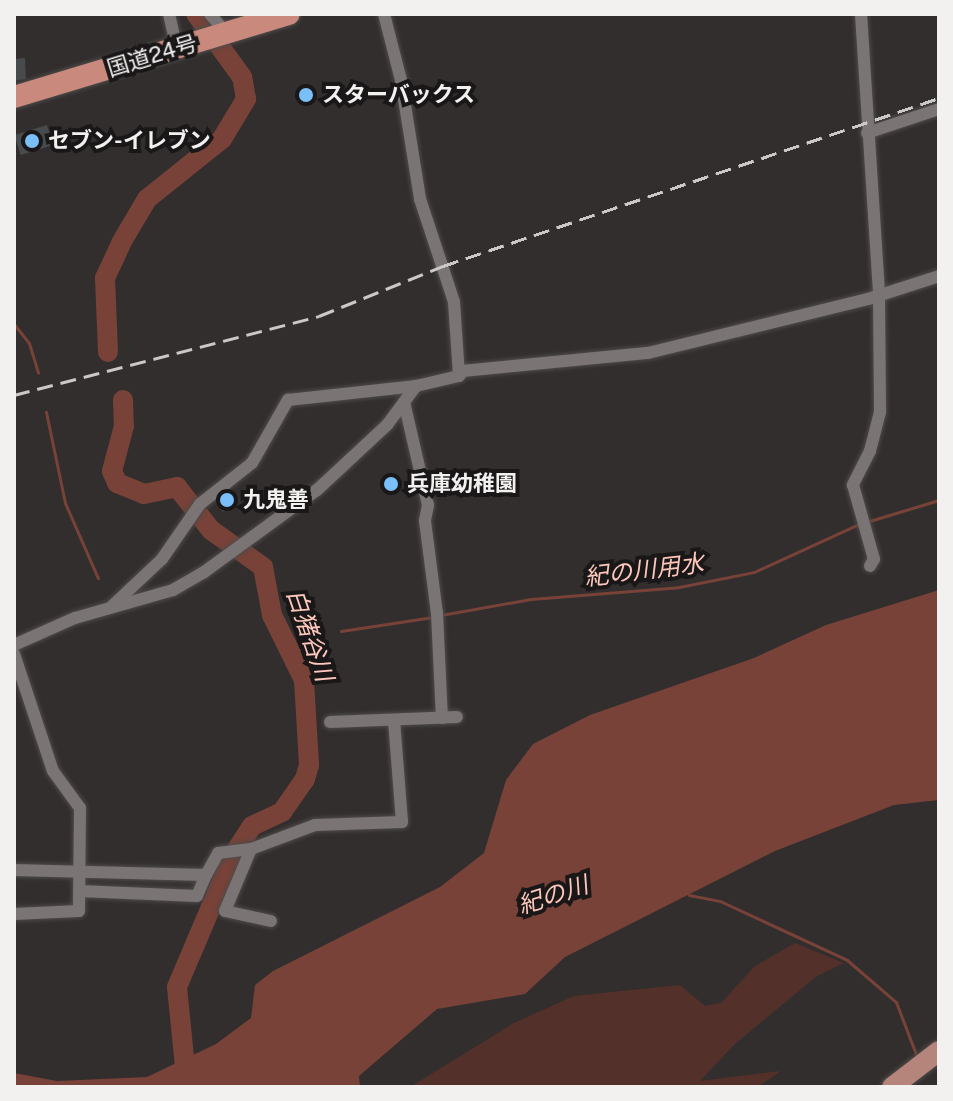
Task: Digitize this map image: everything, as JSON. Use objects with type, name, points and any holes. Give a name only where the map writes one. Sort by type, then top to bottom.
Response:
[{"type":"highway","name":"国道24号","points":[[14,97],[289,14]]},
{"type":"main road","points":[[892,1087],[939,1051]]},
{"type":"street","points":[[169,14],[187,45]]},
{"type":"street","points":[[210,14],[226,33]]},
{"type":"street","points":[[384,14],[401,80],[420,199],[454,302],[459,376]]},
{"type":"street","points":[[861,14],[879,295],[880,412],[870,451],[853,485],[861,524],[874,559],[870,566]]},
{"type":"street","points":[[867,133],[939,109]]},
{"type":"street","points":[[108,609],[162,559],[195,511],[252,463],[288,400],[416,386],[459,376],[463,371],[648,353],[879,295],[939,276]]},
{"type":"street","points":[[14,645],[108,609],[173,590],[317,490],[371,441],[416,386]]},
{"type":"street","points":[[404,402],[428,505],[425,521],[437,616],[442,718]]},
{"type":"street","points":[[14,654],[53,771],[80,808],[79,911],[14,914]]},
{"type":"street","points":[[330,722],[457,717]]},
{"type":"street","points":[[79,891],[197,896],[218,853],[240,850],[315,825],[402,822],[394,720]]},
{"type":"street","points":[[240,850],[225,911],[271,921]]},
{"type":"street","points":[[14,870],[79,869],[206,875]]},
{"type":"shaded area","points":[[795,943],[844,963],[817,976],[736,1043],[700,1081],[781,1071],[758,1087],[410,1087],[514,1023],[574,996],[680,985],[705,1006],[721,1003],[755,966]]},
{"type":"water","name":"紀の川","points":[[939,590],[939,800],[894,805],[775,851],[565,957],[525,994],[437,1009],[359,1076],[360,1087],[14,1087],[14,1073],[57,1081],[147,1077],[216,1044],[251,1018],[255,985],[273,971],[440,887],[484,853],[506,780],[533,744],[590,715],[754,658],[826,625]]},
{"type":"building","points":[[25,58],[26,79],[14,81],[14,59]]},
{"type":"building","points":[[47,125],[53,145],[21,155],[14,135]]},
{"type":"building","name":"九鬼善","points":[[232,491],[239,500],[223,512],[216,503]]},
{"type":"waterway","name":"白猪谷川","points":[[108,352],[105,278],[121,243],[147,199],[222,139],[246,99],[242,77],[196,14]]},
{"type":"waterway","name":"紀の川用水","points":[[14,324],[29,343],[38,373]]},
{"type":"waterway","name":"白猪谷川","points":[[123,400],[124,426],[112,471],[117,483],[144,494],[177,487],[211,530],[263,567],[272,615],[304,680],[309,765],[305,779],[282,812],[252,826],[233,855],[177,987],[187,1087]]},
{"type":"waterway","name":"紀の川用水","points":[[46,412],[65,503],[98,578]]},
{"type":"waterway","name":"紀の川用水","points":[[866,522],[939,500]]},
{"type":"waterway","name":"紀の川用水","points":[[441,615],[531,599],[679,587],[754,572],[859,524]]},
{"type":"waterway","name":"紀の川用水","points":[[341,631],[433,617]]},
{"type":"waterway","points":[[689,895],[720,901],[847,960],[896,1002],[917,1057]]},
{"type":"railway","points":[[14,395],[319,316],[443,266],[939,98]]},
{"type":"place","name":"スターバックス","points":[[306,95]]},
{"type":"place","name":"セブン-イレブン","points":[[32,141]]},
{"type":"place","name":"兵庫幼稚園","points":[[391,484]]},
{"type":"place","name":"九鬼善","points":[[227,500]]}]
